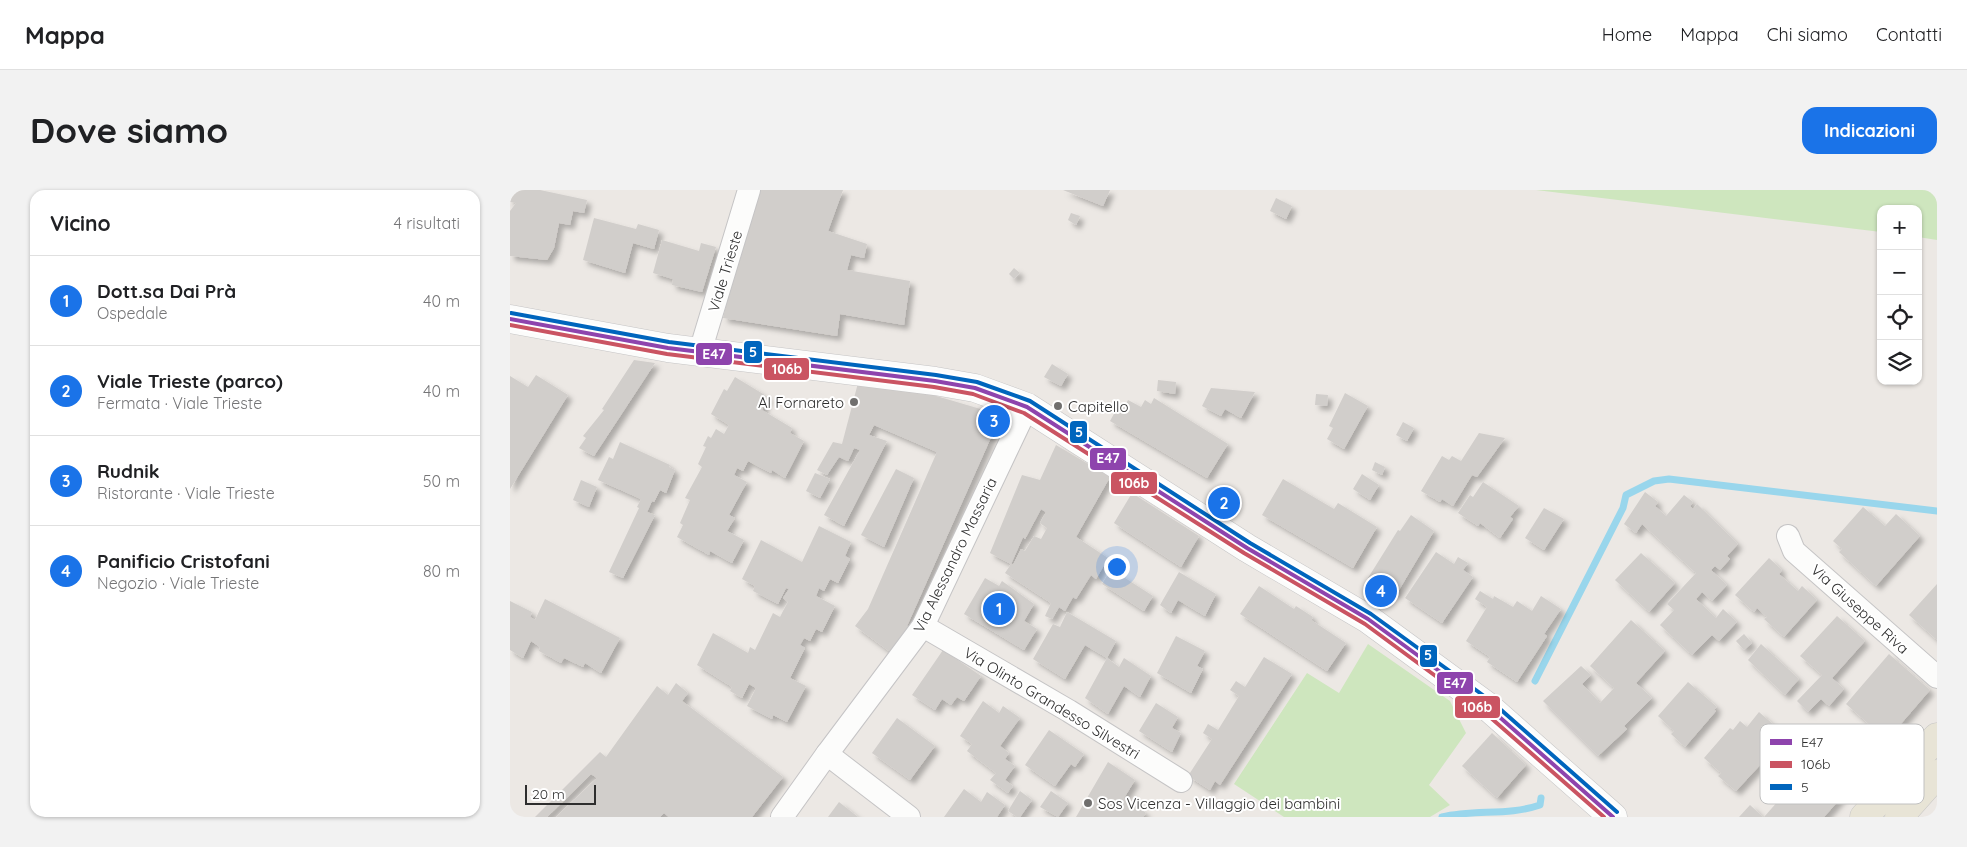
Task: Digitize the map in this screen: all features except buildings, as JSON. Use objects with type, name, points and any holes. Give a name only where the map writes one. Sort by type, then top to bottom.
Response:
[{"type":"main road","points":[[510,319],[700,352],[935,381],[975,388],[1027,407],[1247,548],[1368,619],[1408,646],[1486,706],[1614,817]]},
{"type":"main road","points":[[1924,751],[1937,737]]},
{"type":"main road","points":[[1924,789],[1937,774]]},
{"type":"main road","points":[[1864,817],[1876,804]]},
{"type":"main road","points":[[1899,817],[1910,804]]},
{"type":"street","name":"Viale Trieste","points":[[700,352],[749,190]]},
{"type":"street","name":"Via Alessandro Massaria","points":[[782,817],[923,626],[1027,407]]},
{"type":"street","name":"Via Giuseppe Riva","points":[[1788,536],[1794,551],[1937,678]]},
{"type":"street","name":"Via Olinto Grandesso Silvestri","points":[[923,626],[1069,711],[1181,781]]},
{"type":"street","points":[[827,754],[908,817]]},
{"type":"green space","points":[[1536,190],[1937,190],[1937,240],[1922,238],[1922,205],[1877,205],[1877,232]]},
{"type":"green space","points":[[1368,644],[1450,701],[1466,733],[1429,785],[1450,805],[1430,817],[1284,817],[1234,784],[1307,673],[1339,693]]},
{"type":"waterway","points":[[1535,681],[1623,508],[1626,495],[1654,481],[1669,479],[1937,511]]},
{"type":"waterway","points":[[1442,817],[1528,808],[1540,805],[1541,798]]},
{"type":"transit line","name":"5","points":[[511,313],[669,342],[936,375],[977,382],[1030,401],[1250,543],[1371,614],[1491,701],[1617,812]]},
{"type":"transit line","name":"E47","points":[[510,319],[668,348],[935,381],[975,388],[1027,407],[1247,548],[1368,619],[1487,706],[1613,817]]},
{"type":"transit line","name":"106b","points":[[510,325],[667,354],[934,387],[973,394],[1024,413],[1244,553],[1365,624],[1483,711],[1604,817]]},
{"type":"place","name":"Al Fornareto","points":[[854,402]]},
{"type":"place","name":"Capitello","points":[[1058,406]]},
{"type":"place","name":"Rudnik","points":[[994,421]]},
{"type":"place","name":"Viale Trieste (parco)","points":[[1224,503]]},
{"type":"place","name":"Panificio Cristofani","points":[[1381,591]]},
{"type":"place","name":"Dott.sa Dai Prà","points":[[999,609]]},
{"type":"place","name":"Sos Vicenza - Villaggio dei bambini","points":[[1088,803]]}]
